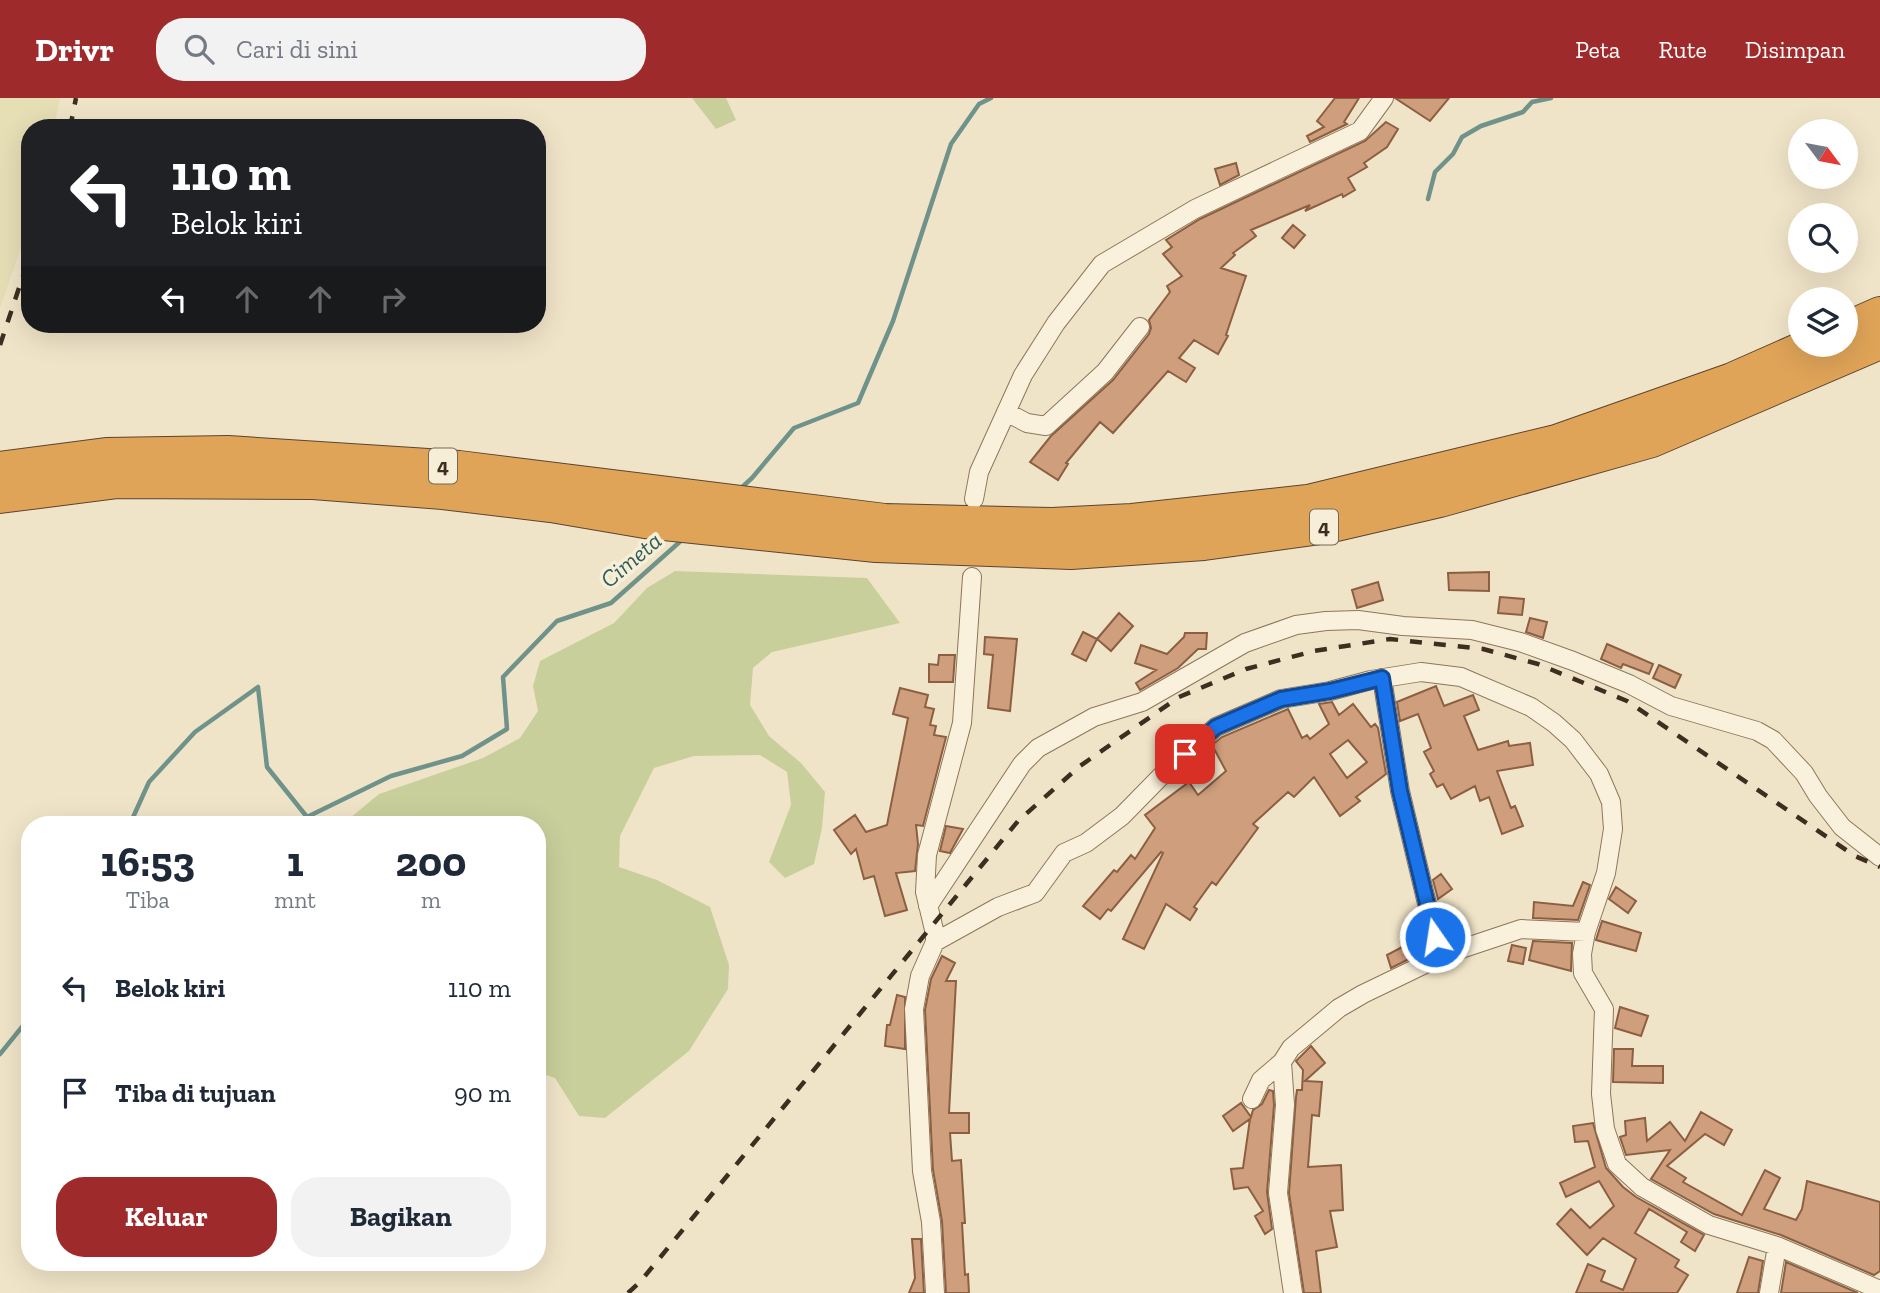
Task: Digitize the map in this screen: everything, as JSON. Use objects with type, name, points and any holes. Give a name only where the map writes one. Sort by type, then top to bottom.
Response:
[{"type":"highway","points":[[1858,323],[1880,313]]},
{"type":"highway","name":"4","points":[[0,468],[106,454],[228,452],[336,457],[459,467],[880,533],[1071,553],[1204,544],[1328,527],[1440,501],[1652,441],[1880,343]]},
{"type":"highway","name":"4","points":[[0,497],[118,482],[313,483],[443,493],[551,506],[645,523],[880,533],[1132,520],[1308,501],[1556,441],[1732,379],[1788,354]]},
{"type":"street","points":[[974,499],[979,472],[1034,354],[1102,264],[1195,209],[1360,131],[1384,98]]},
{"type":"street","points":[[1006,412],[1027,423],[1046,426],[1105,372],[1140,327]]},
{"type":"street","points":[[935,1293],[934,1257],[920,1145],[914,1009],[920,976],[935,942],[925,892],[927,855],[962,723],[972,578]]},
{"type":"street","points":[[928,906],[1023,764],[1038,748],[1094,717],[1142,702],[1245,643],[1296,625],[1326,621],[1358,620],[1472,630],[1520,642],[1629,684],[1671,706],[1757,731],[1773,740],[1804,772],[1827,808],[1853,838],[1880,857]]},
{"type":"street","points":[[935,942],[998,907],[1035,893],[1064,853],[1086,843],[1122,816],[1172,765],[1216,727],[1281,699],[1330,691],[1382,678],[1421,672],[1461,677],[1531,706],[1573,740],[1599,774],[1611,802],[1613,829],[1606,873],[1586,933],[1583,973],[1604,1009],[1601,1094],[1605,1129],[1617,1164],[1642,1187],[1684,1213],[1732,1233],[1777,1246],[1880,1290]]},
{"type":"street","points":[[1382,678],[1400,791],[1435,937],[1446,954]]},
{"type":"street","points":[[1252,1098],[1261,1080],[1282,1062],[1291,1048],[1339,1008],[1363,994],[1446,954],[1521,929],[1586,933]]},
{"type":"street","points":[[1282,1062],[1285,1105],[1278,1193],[1293,1293]]},
{"type":"street","points":[[1769,1293],[1777,1246]]},
{"type":"shaded area","points":[[0,98],[60,98],[56,119],[21,119],[21,248],[0,308]]},
{"type":"green space","points":[[692,98],[726,98],[736,120],[716,129]]},
{"type":"green space","points":[[675,571],[867,578],[900,623],[772,652],[753,668],[750,705],[769,736],[801,763],[825,792],[822,828],[814,864],[785,878],[769,862],[791,805],[787,772],[760,755],[694,756],[654,768],[620,836],[619,867],[657,880],[710,907],[729,965],[728,989],[689,1051],[605,1118],[579,1116],[555,1078],[546,1075],[546,816],[352,816],[379,794],[483,758],[520,738],[538,711],[533,686],[540,661],[614,623],[647,588]]},
{"type":"building","points":[[1335,98],[1359,98],[1344,122],[1347,124],[1310,142],[1307,136],[1324,127],[1317,121]]},
{"type":"building","points":[[1395,98],[1449,98],[1430,121]]},
{"type":"building","points":[[1386,122],[1398,129],[1387,147],[1364,163],[1367,167],[1348,178],[1355,190],[1343,197],[1342,194],[1305,211],[1310,205],[1251,230],[1256,236],[1233,253],[1235,255],[1221,268],[1246,276],[1226,335],[1228,336],[1218,354],[1194,340],[1179,358],[1195,368],[1186,382],[1168,371],[1113,433],[1100,422],[1066,463],[1068,464],[1058,480],[1030,462],[1051,436],[1113,380],[1149,334],[1149,320],[1170,292],[1167,286],[1182,276],[1163,254],[1172,247],[1166,240],[1200,219],[1365,141]]},
{"type":"building","points":[[1236,163],[1239,175],[1220,185],[1215,169]]},
{"type":"building","points":[[1293,225],[1305,235],[1294,248],[1282,238]]},
{"type":"building","points":[[1489,572],[1489,591],[1449,590],[1448,573]]},
{"type":"building","points":[[1378,582],[1383,600],[1357,608],[1352,590]]},
{"type":"building","points":[[1500,597],[1524,599],[1522,615],[1498,613]]},
{"type":"building","points":[[1119,613],[1133,626],[1111,651],[1097,639]]},
{"type":"building","points":[[1530,618],[1547,622],[1543,638],[1526,632]]},
{"type":"building","points":[[1083,632],[1097,639],[1086,661],[1072,654]]},
{"type":"building","points":[[1185,633],[1207,633],[1206,649],[1198,649],[1178,668],[1140,690],[1136,683],[1156,670],[1135,663],[1141,645],[1167,654]]},
{"type":"building","points":[[985,637],[1017,639],[1010,711],[988,708],[993,655],[984,654]]},
{"type":"building","points":[[1607,644],[1653,664],[1649,674],[1623,664],[1621,668],[1601,659]]},
{"type":"building","points":[[939,655],[955,655],[953,682],[929,682],[929,664],[938,665]]},
{"type":"building","points":[[1659,665],[1681,675],[1675,688],[1653,678]]},
{"type":"building","points":[[1436,686],[1444,706],[1473,695],[1479,710],[1464,716],[1478,750],[1508,741],[1509,746],[1530,743],[1533,765],[1497,771],[1511,808],[1515,806],[1523,826],[1502,834],[1489,797],[1480,801],[1475,786],[1451,799],[1443,784],[1437,787],[1430,774],[1434,771],[1424,752],[1431,748],[1418,714],[1400,721],[1397,702]]},
{"type":"building","points":[[900,688],[928,695],[925,707],[934,709],[930,725],[936,726],[934,735],[946,737],[923,826],[916,825],[918,844],[915,871],[896,873],[907,910],[885,916],[874,876],[864,879],[856,849],[851,854],[834,830],[855,815],[866,832],[887,825],[908,718],[893,714]]},
{"type":"building","points":[[1332,702],[1339,715],[1353,704],[1371,727],[1375,724],[1378,728],[1386,774],[1356,797],[1360,801],[1340,816],[1314,777],[1294,797],[1288,792],[1253,824],[1258,828],[1216,885],[1212,882],[1194,907],[1197,909],[1190,920],[1166,904],[1144,949],[1123,939],[1163,853],[1161,852],[1111,911],[1108,909],[1100,919],[1083,906],[1114,870],[1117,872],[1131,855],[1135,859],[1155,828],[1145,815],[1189,782],[1198,795],[1226,771],[1212,745],[1222,737],[1288,709],[1302,738],[1307,735],[1310,739],[1329,724],[1319,704]],"holes":[[[1348,740],[1367,762],[1347,778],[1330,754]]]},
{"type":"building","points":[[946,826],[963,829],[950,853],[940,851]]},
{"type":"building","points":[[1441,874],[1452,889],[1438,899],[1433,880]]},
{"type":"building","points":[[1583,882],[1590,885],[1578,920],[1533,918],[1534,902],[1573,906]]},
{"type":"building","points":[[1616,887],[1636,901],[1628,913],[1609,899]]},
{"type":"building","points":[[1602,921],[1641,933],[1636,951],[1596,940]]},
{"type":"building","points":[[1423,936],[1429,949],[1391,968],[1387,955]]},
{"type":"building","points":[[1533,941],[1572,943],[1571,971],[1529,960]]},
{"type":"building","points":[[1512,945],[1526,948],[1523,964],[1508,961]]},
{"type":"building","points":[[942,956],[955,963],[946,981],[956,981],[949,1113],[969,1113],[969,1133],[950,1133],[952,1161],[961,1160],[965,1275],[968,1274],[969,1293],[946,1293],[942,1221],[933,1170],[925,1010],[931,979]]},
{"type":"building","points":[[897,995],[905,997],[905,1049],[885,1046],[887,1025],[890,1025]]},
{"type":"building","points":[[1620,1007],[1648,1016],[1641,1036],[1615,1028]]},
{"type":"building","points":[[1311,1046],[1325,1063],[1305,1081],[1322,1082],[1319,1116],[1312,1115],[1308,1167],[1341,1165],[1343,1210],[1330,1211],[1337,1247],[1316,1251],[1321,1293],[1304,1293],[1289,1193],[1296,1097],[1297,1090],[1302,1090],[1303,1070],[1296,1061]]},
{"type":"building","points":[[1614,1049],[1633,1049],[1632,1066],[1663,1066],[1663,1083],[1613,1082]]},
{"type":"building","points":[[1269,1090],[1273,1091],[1274,1105],[1267,1192],[1272,1229],[1265,1234],[1255,1216],[1263,1211],[1248,1187],[1234,1189],[1231,1169],[1243,1168],[1250,1119],[1233,1131],[1223,1116],[1241,1103],[1251,1117],[1253,1110],[1262,1104]]},
{"type":"building","points":[[1701,1112],[1732,1130],[1724,1145],[1705,1134],[1667,1166],[1686,1178],[1683,1182],[1742,1215],[1765,1170],[1780,1178],[1764,1209],[1796,1220],[1802,1209],[1807,1181],[1880,1202],[1880,1271],[1874,1275],[1781,1235],[1714,1214],[1651,1179],[1670,1150],[1626,1155],[1620,1137],[1626,1135],[1625,1121],[1645,1118],[1647,1141],[1670,1122],[1685,1141]]},
{"type":"building","points":[[1593,1123],[1606,1168],[1623,1187],[1704,1235],[1695,1251],[1681,1242],[1687,1232],[1649,1209],[1635,1233],[1679,1260],[1675,1267],[1688,1275],[1677,1293],[1576,1293],[1588,1264],[1605,1271],[1601,1281],[1623,1290],[1636,1259],[1603,1238],[1587,1255],[1557,1224],[1571,1209],[1590,1228],[1614,1206],[1599,1181],[1566,1197],[1560,1183],[1595,1167],[1588,1141],[1575,1142],[1573,1126]]},
{"type":"building","points":[[912,1239],[921,1239],[924,1293],[909,1293],[915,1278]]},
{"type":"building","points":[[1749,1257],[1763,1261],[1758,1293],[1737,1293]]},
{"type":"building","points":[[1786,1262],[1858,1293],[1781,1293]]},
{"type":"waterway","name":"Cimeta","points":[[740,489],[794,428],[858,403],[893,321],[951,144],[979,104],[991,98]]},
{"type":"waterway","points":[[1428,199],[1435,172],[1453,154],[1462,137],[1481,126],[1523,112],[1532,102],[1551,98]]},
{"type":"waterway","name":"Cimeta","points":[[309,816],[391,776],[462,756],[507,729],[503,677],[557,621],[611,603],[683,539]]},
{"type":"waterway","name":"Cimeta","points":[[134,816],[149,782],[195,732],[258,687],[267,767],[306,816]]},
{"type":"waterway","name":"Cimeta","points":[[0,1054],[21,1028]]},
{"type":"railway","points":[[72,119],[76,98]]},
{"type":"railway","points":[[0,345],[21,282]]},
{"type":"railway","points":[[628,1293],[640,1282],[1018,821],[1080,766],[1179,697],[1246,669],[1314,651],[1390,639],[1483,649],[1538,664],[1627,701],[1855,856],[1880,867]]},
{"type":"route","points":[[1185,754],[1216,727],[1281,699],[1330,691],[1382,678],[1400,791],[1435,937]]}]
